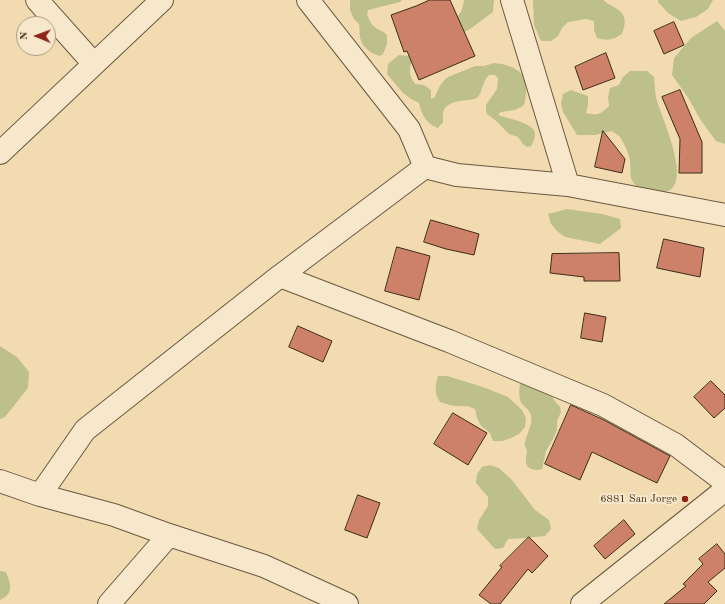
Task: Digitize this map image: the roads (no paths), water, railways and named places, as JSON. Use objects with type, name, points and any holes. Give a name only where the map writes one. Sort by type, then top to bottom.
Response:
[{"type":"street","points":[[36,0],[94,64]]},
{"type":"street","points":[[0,153],[162,0]]},
{"type":"street","points":[[308,0],[409,129],[425,167]]},
{"type":"street","points":[[512,0],[568,185]]},
{"type":"street","points":[[425,167],[456,175],[568,185],[725,215]]},
{"type":"street","points":[[40,495],[85,430],[280,276],[425,167]]},
{"type":"street","points":[[280,276],[449,341],[603,405],[676,444],[725,482]]},
{"type":"street","points":[[0,481],[40,495],[114,515],[169,535],[264,566],[345,604]]},
{"type":"street","points":[[582,604],[725,490]]},
{"type":"street","points":[[109,604],[169,535]]},
{"type":"place","name":"6881 San Jorge","points":[[685,499]]}]
